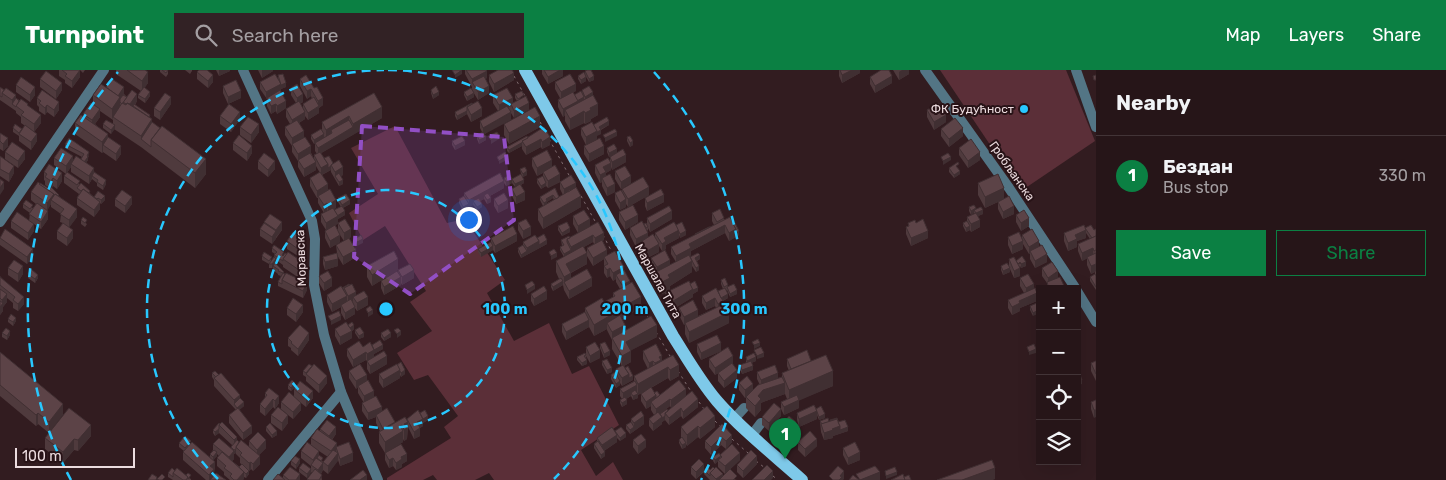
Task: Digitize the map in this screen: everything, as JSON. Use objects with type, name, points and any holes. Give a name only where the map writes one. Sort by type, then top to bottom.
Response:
[{"type":"main road","name":"Маршала Тита","points":[[525,70],[673,336],[703,383],[734,419],[802,480]]},
{"type":"street","points":[[0,222],[104,70]]},
{"type":"street","name":"Моравска","points":[[243,70],[312,221],[316,239],[314,274],[317,301],[330,360],[341,392],[378,480]]},
{"type":"street","name":"Гробљанска","points":[[925,70],[1009,188],[1074,285]]},
{"type":"street","points":[[1076,70],[1096,127]]},
{"type":"street","name":"Гробљанска","points":[[1081,297],[1096,322]]},
{"type":"street","points":[[268,480],[341,392]]},
{"type":"street","points":[[734,419],[744,408]]},
{"type":"street","points":[[752,435],[761,423]]},
{"type":"highlighted area","points":[[362,126],[504,137],[514,220],[410,294],[354,257]]},
{"type":"shaded area","name":"ФК Будућност","points":[[940,70],[1066,70],[1095,141],[1021,191]]},
{"type":"shaded area","points":[[395,126],[447,223],[465,219],[505,280],[487,293],[514,341],[549,323],[572,374],[589,366],[619,425],[581,450],[596,476],[613,462],[623,480],[494,480],[489,473],[475,480],[437,480],[433,475],[423,480],[387,480],[387,478],[451,438],[444,427],[458,416],[428,375],[414,380],[397,353],[432,331],[410,302],[426,291],[385,226],[363,240],[349,213],[378,194],[351,148]]},
{"type":"building","points":[[62,70],[80,70],[72,81],[65,76],[67,74]]},
{"type":"building","points":[[127,70],[145,70],[148,72],[142,81]]},
{"type":"building","points":[[199,70],[207,70],[213,75],[208,81],[197,72]]},
{"type":"building","points":[[452,70],[462,70],[455,75]]},
{"type":"building","points":[[466,70],[486,70],[487,71],[472,79]]},
{"type":"building","points":[[498,70],[512,70],[514,73],[494,84],[489,75]]},
{"type":"building","points":[[544,70],[560,70],[548,77]]},
{"type":"building","points":[[591,70],[594,76],[589,79],[585,71]]},
{"type":"building","points":[[840,70],[852,70],[842,75]]},
{"type":"building","points":[[881,70],[889,70],[892,76],[875,86],[870,77]]},
{"type":"building","points":[[46,71],[62,83],[56,91],[40,79]]},
{"type":"building","points":[[584,72],[586,77],[581,80],[578,76]]},
{"type":"building","points":[[275,74],[281,84],[266,92],[260,82]]},
{"type":"building","points":[[283,74],[286,83],[281,85],[278,75]]},
{"type":"building","points":[[570,74],[576,84],[561,92],[555,82]]},
{"type":"building","points":[[306,75],[314,88],[317,87],[323,98],[318,101],[311,89],[307,91],[300,79]]},
{"type":"building","points":[[484,76],[489,86],[478,92],[472,82]]},
{"type":"building","points":[[21,77],[35,87],[30,95],[16,85]]},
{"type":"building","points":[[112,79],[124,87],[118,96],[106,87]]},
{"type":"building","points":[[236,80],[241,91],[228,97],[223,86]]},
{"type":"building","points":[[101,84],[120,97],[112,109],[93,95]]},
{"type":"building","points":[[297,84],[303,94],[297,98],[291,88]]},
{"type":"building","points":[[436,86],[439,92],[433,95],[431,90]]},
{"type":"building","points":[[589,86],[593,92],[585,97],[582,90]]},
{"type":"building","points":[[0,87],[4,90],[2,97],[0,96]]},
{"type":"building","points":[[144,87],[150,92],[145,99],[138,95]]},
{"type":"building","points":[[6,88],[16,95],[12,100],[2,93]]},
{"type":"building","points":[[471,88],[474,93],[467,97],[464,92]]},
{"type":"building","points":[[507,88],[513,98],[499,105],[493,95]]},
{"type":"building","points":[[42,90],[59,102],[54,110],[47,105],[45,108],[39,103],[41,101],[37,98]]},
{"type":"building","points":[[132,90],[137,94],[130,104],[126,104],[123,102]]},
{"type":"building","points":[[280,90],[286,101],[277,106],[276,104],[271,106],[267,98]]},
{"type":"building","points":[[522,91],[524,95],[518,99],[515,94]]},
{"type":"building","points":[[581,91],[584,97],[577,101],[574,95]]},
{"type":"building","points":[[573,92],[578,101],[563,109],[558,100]]},
{"type":"building","points":[[165,93],[171,97],[160,112],[154,108]]},
{"type":"building","points":[[374,93],[382,107],[353,124],[349,116],[326,130],[322,122]]},
{"type":"building","points":[[123,95],[127,97],[122,104],[120,99]]},
{"type":"building","points":[[593,95],[598,104],[590,108],[591,110],[585,113],[584,111],[570,119],[565,110]]},
{"type":"building","points":[[526,96],[529,103],[514,111],[511,104]]},
{"type":"building","points":[[314,97],[319,106],[308,113],[303,104]]},
{"type":"building","points":[[16,98],[19,101],[16,107],[12,104]]},
{"type":"building","points":[[21,99],[41,115],[34,124],[21,115],[24,112],[16,106]]},
{"type":"building","points":[[299,101],[305,112],[292,120],[286,109]]},
{"type":"building","points":[[478,101],[482,108],[471,115],[467,107]]},
{"type":"building","points":[[91,103],[100,109],[92,120],[83,114]]},
{"type":"building","points":[[122,103],[126,105],[127,103],[152,119],[141,136],[113,117]]},
{"type":"building","points":[[472,103],[467,107],[467,111],[457,116],[455,112]]},
{"type":"building","points":[[939,103],[946,115],[934,122],[927,110]]},
{"type":"building","points":[[134,104],[150,115],[149,117],[133,106]]},
{"type":"building","points":[[229,104],[240,112],[231,124],[220,116]]},
{"type":"building","points":[[507,106],[511,112],[483,128],[480,121]]},
{"type":"building","points":[[535,107],[540,116],[509,133],[504,124]]},
{"type":"building","points":[[81,115],[108,134],[102,142],[75,123]]},
{"type":"building","points":[[248,117],[259,124],[251,135],[240,127]]},
{"type":"building","points":[[607,117],[609,121],[599,127],[601,130],[597,132],[593,125]]},
{"type":"building","points":[[955,118],[963,128],[949,139],[941,129]]},
{"type":"building","points":[[106,120],[115,125],[111,130],[103,124]]},
{"type":"building","points":[[297,120],[304,131],[292,138],[285,127]]},
{"type":"building","points":[[349,120],[353,127],[318,148],[315,143],[332,133],[331,130]]},
{"type":"building","points":[[152,122],[160,128],[151,140],[151,147],[141,139]]},
{"type":"building","points":[[592,122],[597,131],[586,137],[581,128]]},
{"type":"building","points":[[15,124],[22,129],[19,133],[13,128]]},
{"type":"building","points":[[25,125],[37,134],[31,142],[19,134]]},
{"type":"building","points":[[162,126],[206,159],[195,173],[151,140]]},
{"type":"building","points":[[544,127],[550,137],[542,142],[541,139],[526,147],[522,141]]},
{"type":"building","points":[[321,129],[324,134],[314,140],[311,135]]},
{"type":"building","points":[[615,129],[617,132],[605,138],[603,135]]},
{"type":"building","points":[[483,132],[486,137],[479,140],[477,135]]},
{"type":"building","points":[[497,132],[499,135],[491,140],[488,136]]},
{"type":"building","points":[[0,133],[8,138],[3,144],[0,141]]},
{"type":"building","points":[[239,135],[252,146],[247,153],[233,143]]},
{"type":"building","points":[[462,136],[465,141],[455,146],[452,141]]},
{"type":"building","points":[[527,136],[528,138],[523,142],[509,150],[507,147]]},
{"type":"building","points":[[630,136],[633,141],[630,143],[627,137]]},
{"type":"building","points":[[108,137],[121,146],[116,154],[103,145]]},
{"type":"building","points":[[305,137],[311,146],[298,154],[292,144]]},
{"type":"building","points":[[69,138],[89,152],[84,162],[81,159],[84,154],[65,144]]},
{"type":"building","points":[[600,138],[604,146],[589,154],[584,146]]},
{"type":"building","points":[[971,139],[980,152],[968,161],[959,148]]},
{"type":"building","points":[[12,142],[25,151],[18,161],[5,152]]},
{"type":"building","points":[[614,144],[617,149],[609,153],[607,148]]},
{"type":"building","points":[[61,148],[73,156],[66,166],[54,158]]},
{"type":"building","points":[[623,149],[626,155],[612,162],[610,157]]},
{"type":"building","points":[[547,150],[552,160],[537,168],[532,158]]},
{"type":"building","points":[[320,152],[328,164],[321,168],[314,155]]},
{"type":"building","points":[[505,152],[507,156],[499,161],[497,157]]},
{"type":"building","points":[[264,153],[275,161],[268,170],[258,161]]},
{"type":"building","points":[[310,153],[316,162],[304,169],[298,160]]},
{"type":"building","points":[[948,153],[951,157],[943,161],[941,157]]},
{"type":"building","points":[[0,156],[14,166],[9,174],[0,169]]},
{"type":"building","points":[[76,156],[94,168],[89,176],[71,164]]},
{"type":"building","points":[[329,156],[333,163],[328,168],[324,158]]},
{"type":"building","points":[[608,158],[611,163],[603,167],[606,172],[600,175],[595,165]]},
{"type":"building","points":[[339,160],[343,167],[335,172],[331,165]]},
{"type":"building","points":[[958,162],[959,164],[956,166],[960,171],[954,175],[949,168]]},
{"type":"building","points":[[49,164],[62,173],[57,181],[53,178],[51,181],[45,177],[47,174],[44,172]]},
{"type":"building","points":[[555,165],[560,174],[548,181],[543,172]]},
{"type":"building","points":[[625,166],[631,176],[621,182],[615,171]]},
{"type":"building","points":[[525,167],[527,171],[523,174],[520,169]]},
{"type":"building","points":[[67,172],[80,181],[77,185],[64,176]]},
{"type":"building","points":[[94,172],[106,180],[103,186],[92,176]]},
{"type":"building","points":[[320,172],[328,184],[317,191],[310,178]]},
{"type":"building","points":[[339,173],[343,180],[339,182],[335,176]]},
{"type":"building","points":[[500,173],[504,181],[469,200],[464,193]]},
{"type":"building","points":[[521,174],[524,180],[515,184],[512,179]]},
{"type":"building","points":[[610,174],[615,184],[607,188],[602,178]]},
{"type":"building","points":[[998,174],[1004,188],[985,197],[978,183]]},
{"type":"building","points":[[510,175],[512,179],[506,182],[504,178]]},
{"type":"building","points":[[571,175],[576,183],[564,189],[560,182]]},
{"type":"building","points":[[543,176],[546,183],[541,186],[537,179]]},
{"type":"building","points":[[643,177],[649,187],[628,199],[622,189]]},
{"type":"building","points":[[0,179],[4,182],[0,188]]},
{"type":"building","points":[[38,182],[54,194],[47,203],[31,192]]},
{"type":"building","points":[[40,183],[50,189],[51,187],[59,195],[55,194],[54,196]]},
{"type":"building","points":[[81,183],[90,191],[89,193],[77,188]]},
{"type":"building","points":[[520,184],[525,192],[516,197],[512,189]]},
{"type":"building","points":[[576,187],[581,196],[543,218],[538,209]]},
{"type":"building","points":[[555,188],[559,197],[556,199],[553,195],[546,199],[547,201],[544,203],[540,197]]},
{"type":"building","points":[[83,189],[100,202],[94,210],[77,198]]},
{"type":"building","points":[[330,189],[336,200],[328,205],[327,203],[324,205],[318,196]]},
{"type":"building","points":[[661,189],[664,195],[647,203],[645,198]]},
{"type":"building","points":[[122,190],[132,197],[125,206],[115,199]]},
{"type":"building","points":[[621,190],[626,199],[620,203],[615,193]]},
{"type":"building","points":[[98,191],[105,196],[101,200],[94,197]]},
{"type":"building","points":[[488,193],[491,198],[487,200],[484,195]]},
{"type":"building","points":[[504,193],[508,200],[498,206],[494,199]]},
{"type":"building","points":[[55,194],[77,209],[69,220],[60,214],[64,209],[51,200]]},
{"type":"building","points":[[346,194],[350,200],[342,205],[338,198]]},
{"type":"building","points":[[464,196],[469,204],[463,207],[459,199]]},
{"type":"building","points":[[1009,196],[1014,206],[1003,212],[998,202]]},
{"type":"building","points":[[479,198],[482,204],[477,207],[473,201]]},
{"type":"building","points":[[26,200],[33,205],[30,209],[23,204]]},
{"type":"building","points":[[37,203],[48,211],[41,222],[29,214]]},
{"type":"building","points":[[633,205],[638,215],[625,222],[619,212]]},
{"type":"building","points":[[974,205],[976,208],[971,211],[969,207]]},
{"type":"building","points":[[342,206],[345,211],[337,216],[334,210]]},
{"type":"building","points":[[669,206],[672,211],[650,224],[647,218]]},
{"type":"building","points":[[981,207],[983,210],[976,213],[974,210]]},
{"type":"building","points":[[333,208],[338,216],[326,223],[321,214]]},
{"type":"building","points":[[720,209],[724,218],[717,222],[712,213]]},
{"type":"building","points":[[584,210],[590,219],[578,226],[573,216]]},
{"type":"building","points":[[1024,210],[1029,218],[1021,223],[1016,215]]},
{"type":"building","points":[[17,212],[34,224],[28,233],[11,221]]},
{"type":"building","points":[[976,213],[980,220],[971,224],[967,217]]},
{"type":"building","points":[[270,214],[282,222],[276,230],[264,222]]},
{"type":"building","points":[[83,217],[87,220],[85,223],[81,220]]},
{"type":"building","points":[[730,217],[736,229],[729,233],[725,225],[689,244],[691,248],[676,256],[671,247]]},
{"type":"building","points":[[345,219],[351,229],[344,233],[338,223]]},
{"type":"building","points":[[526,219],[531,227],[523,231],[518,223]]},
{"type":"building","points":[[923,219],[928,231],[911,238],[906,227],[909,226],[908,223],[915,220],[916,223]]},
{"type":"building","points":[[642,221],[648,233],[636,239],[630,228]]},
{"type":"building","points":[[967,221],[970,226],[966,228],[963,223]]},
{"type":"building","points":[[567,222],[570,228],[562,233],[558,226]]},
{"type":"building","points":[[598,222],[604,233],[595,238],[593,235],[571,247],[567,239]]},
{"type":"building","points":[[674,222],[679,230],[664,238],[666,241],[662,244],[655,233]]},
{"type":"building","points":[[682,222],[686,231],[680,234],[676,225]]},
{"type":"building","points":[[63,223],[73,230],[67,238],[57,231]]},
{"type":"building","points":[[264,223],[276,231],[272,237],[260,229]]},
{"type":"building","points":[[735,223],[739,231],[736,233],[733,224]]},
{"type":"building","points":[[335,225],[340,235],[330,241],[325,231]]},
{"type":"building","points":[[1084,225],[1086,230],[1075,235],[1077,239],[1068,243],[1064,233]]},
{"type":"building","points":[[1091,225],[1094,230],[1096,229],[1096,236],[1092,238],[1085,228]]},
{"type":"building","points":[[513,226],[517,234],[495,246],[491,238]]},
{"type":"building","points":[[5,229],[33,249],[27,257],[0,238]]},
{"type":"building","points":[[1032,229],[1039,241],[1029,247],[1022,235]]},
{"type":"building","points":[[293,232],[305,240],[298,249],[287,241]]},
{"type":"building","points":[[1019,232],[1023,241],[1012,246],[1008,237]]},
{"type":"building","points":[[544,234],[547,240],[539,245],[537,238]]},
{"type":"building","points":[[653,234],[659,244],[647,251],[642,241]]},
{"type":"building","points":[[361,235],[363,239],[357,242],[355,239]]},
{"type":"building","points":[[535,235],[539,241],[527,248],[523,242]]},
{"type":"building","points":[[569,236],[570,238],[567,239],[567,242],[571,250],[564,254],[560,247],[564,245],[561,240]]},
{"type":"building","points":[[1096,236],[1096,250],[1094,251],[1093,248],[1082,253],[1078,244]]},
{"type":"building","points":[[349,238],[356,250],[343,257],[336,245]]},
{"type":"building","points":[[602,240],[607,250],[593,258],[587,248]]},
{"type":"building","points":[[491,242],[493,246],[481,253],[478,249]]},
{"type":"building","points":[[274,245],[284,252],[283,256],[285,253],[287,254],[283,261],[274,255],[277,252],[272,248]]},
{"type":"building","points":[[523,245],[527,251],[521,255],[518,248]]},
{"type":"building","points":[[1042,245],[1047,254],[1035,261],[1030,251]]},
{"type":"building","points":[[583,246],[587,253],[566,264],[571,273],[564,277],[556,261]]},
{"type":"building","points":[[554,249],[557,253],[551,256],[549,252]]},
{"type":"building","points":[[665,250],[670,260],[657,267],[651,258]]},
{"type":"building","points":[[394,251],[398,259],[372,275],[367,266]]},
{"type":"building","points":[[615,251],[624,267],[613,273],[610,268],[607,270],[604,266],[608,264],[604,257]]},
{"type":"building","points":[[264,252],[272,257],[269,261],[262,256]]},
{"type":"building","points":[[288,252],[307,265],[302,272],[283,259]]},
{"type":"building","points":[[337,253],[338,259],[325,262],[323,257]]},
{"type":"building","points":[[698,253],[700,255],[695,258],[699,266],[696,268],[690,257]]},
{"type":"building","points":[[1096,253],[1096,264],[1091,266],[1087,257]]},
{"type":"building","points":[[689,255],[692,261],[668,275],[670,278],[662,282],[656,272]]},
{"type":"building","points":[[1022,256],[1026,262],[1018,264],[1016,261]]},
{"type":"building","points":[[274,257],[276,259],[272,264],[269,264]]},
{"type":"building","points":[[1014,257],[1020,268],[1014,271],[1009,259]]},
{"type":"building","points":[[14,260],[23,266],[18,274],[8,268]]},
{"type":"building","points":[[1052,262],[1058,271],[1048,278],[1042,268]]},
{"type":"building","points":[[275,263],[284,272],[283,273],[273,266]]},
{"type":"building","points":[[1007,263],[1010,268],[1003,271],[1001,266]]},
{"type":"building","points":[[410,264],[414,270],[402,277],[398,270]]},
{"type":"building","points":[[31,269],[38,275],[35,279],[28,274]]},
{"type":"building","points":[[587,269],[592,278],[569,291],[564,282]]},
{"type":"building","points":[[624,270],[630,281],[622,285],[616,275]]},
{"type":"building","points":[[328,271],[332,278],[324,283],[319,276]]},
{"type":"building","points":[[397,271],[401,277],[384,287],[381,281]]},
{"type":"building","points":[[283,273],[285,274],[282,284],[278,282]]},
{"type":"building","points":[[286,273],[307,283],[303,291],[282,280]]},
{"type":"building","points":[[1028,274],[1034,284],[1026,288],[1020,278]]},
{"type":"building","points":[[1095,274],[1096,276],[1096,287],[1090,277]]},
{"type":"building","points":[[0,277],[24,297],[18,304],[13,300],[15,297],[0,285]]},
{"type":"building","points":[[1060,277],[1064,285],[1048,285],[1047,282]]},
{"type":"building","points":[[561,278],[563,281],[553,287],[551,284]]},
{"type":"building","points":[[725,278],[728,285],[724,287],[721,280]]},
{"type":"building","points":[[532,281],[535,285],[527,290],[525,285]]},
{"type":"building","points":[[689,281],[693,289],[670,303],[665,293]]},
{"type":"building","points":[[695,281],[698,288],[693,290],[690,284]]},
{"type":"building","points":[[632,282],[641,297],[621,308],[619,305],[610,310],[608,306],[611,315],[594,325],[585,308],[602,298],[604,302],[615,296],[613,293]]},
{"type":"building","points":[[352,284],[356,292],[348,296],[344,288]]},
{"type":"building","points":[[734,284],[737,290],[730,294],[727,287]]},
{"type":"building","points":[[341,286],[347,296],[332,304],[327,295]]},
{"type":"building","points":[[544,286],[547,291],[534,299],[531,294]]},
{"type":"building","points":[[716,288],[723,301],[718,304],[715,298],[706,303],[702,296]]},
{"type":"building","points":[[725,288],[728,294],[721,298],[718,291]]},
{"type":"building","points":[[1035,288],[1036,290],[1036,293],[1019,301],[1020,303],[1012,307],[1008,300]]},
{"type":"building","points":[[0,289],[7,294],[2,300],[0,298]]},
{"type":"building","points":[[364,291],[368,297],[357,303],[353,297]]},
{"type":"building","points":[[293,298],[303,305],[296,314],[287,308]]},
{"type":"building","points":[[351,299],[355,307],[345,313],[341,305]]},
{"type":"building","points":[[693,300],[698,310],[684,317],[679,308]]},
{"type":"building","points":[[1036,303],[1036,311],[1033,313],[1030,306]]},
{"type":"building","points":[[724,304],[729,312],[689,332],[685,323]]},
{"type":"building","points":[[370,306],[373,310],[368,313],[366,309]]},
{"type":"building","points":[[339,311],[341,316],[331,321],[328,316]]},
{"type":"building","points":[[585,312],[589,320],[566,332],[562,324]]},
{"type":"building","points":[[11,314],[16,318],[13,322],[8,319]]},
{"type":"building","points":[[620,315],[625,325],[612,332],[607,323]]},
{"type":"building","points":[[651,316],[657,325],[626,342],[631,351],[622,356],[612,338]]},
{"type":"building","points":[[346,322],[352,331],[340,337],[335,329]]},
{"type":"building","points":[[352,322],[354,325],[350,328],[348,325]]},
{"type":"building","points":[[300,325],[309,333],[298,349],[288,338]]},
{"type":"building","points":[[360,327],[364,333],[359,336],[355,330]]},
{"type":"building","points":[[6,328],[10,331],[7,336],[2,333]]},
{"type":"building","points":[[398,328],[401,331],[397,334],[394,330]]},
{"type":"building","points":[[388,329],[391,333],[384,338],[381,333]]},
{"type":"building","points":[[717,335],[721,343],[701,353],[697,344]]},
{"type":"building","points":[[758,339],[760,343],[754,345],[752,342]]},
{"type":"building","points":[[380,340],[383,345],[374,350],[372,345]]},
{"type":"building","points":[[359,341],[363,347],[370,342],[374,350],[367,354],[366,352],[353,360],[347,349]]},
{"type":"building","points":[[595,342],[600,350],[590,356],[586,347]]},
{"type":"building","points":[[605,342],[610,351],[604,354],[600,344]]},
{"type":"building","points":[[656,344],[662,356],[659,357],[661,360],[649,363],[643,351]]},
{"type":"building","points":[[1034,344],[1036,349],[1029,352],[1027,347]]},
{"type":"building","points":[[728,347],[733,356],[715,368],[709,359]]},
{"type":"building","points":[[761,347],[764,353],[757,356],[754,350]]},
{"type":"building","points":[[807,350],[811,361],[791,369],[787,359]]},
{"type":"building","points":[[384,351],[387,356],[370,366],[367,361]]},
{"type":"building","points":[[0,352],[63,404],[49,422],[38,413],[36,415],[0,385]]},
{"type":"building","points":[[585,353],[586,355],[584,356],[587,360],[582,363],[577,357]]},
{"type":"building","points":[[754,353],[756,357],[747,361],[746,357]]},
{"type":"building","points":[[673,355],[679,365],[670,370],[668,367],[638,384],[634,376]]},
{"type":"building","points":[[826,355],[833,371],[789,390],[782,373]]},
{"type":"building","points":[[607,359],[612,368],[607,370],[602,361]]},
{"type":"building","points":[[751,361],[753,366],[742,370],[740,365]]},
{"type":"building","points":[[1096,361],[1096,374],[1091,363]]},
{"type":"building","points":[[401,362],[405,370],[401,373],[397,365]]},
{"type":"building","points":[[732,363],[737,370],[724,381],[718,373]]},
{"type":"building","points":[[309,364],[312,366],[306,373],[303,371]]},
{"type":"building","points":[[314,364],[327,376],[319,385],[306,374]]},
{"type":"building","points":[[360,364],[367,375],[356,381],[349,371]]},
{"type":"building","points":[[397,364],[400,370],[383,380],[379,374]]},
{"type":"building","points":[[623,365],[629,374],[622,378],[616,369]]},
{"type":"building","points":[[775,365],[778,373],[761,380],[757,372]]},
{"type":"building","points":[[628,366],[633,376],[629,378],[625,368]]},
{"type":"building","points":[[215,371],[219,375],[216,377],[212,373]]},
{"type":"building","points":[[615,372],[620,381],[616,384],[611,375]]},
{"type":"building","points":[[221,373],[240,395],[234,400],[214,378]]},
{"type":"building","points":[[747,376],[753,384],[745,390],[739,383]]},
{"type":"building","points":[[782,377],[785,383],[763,390],[758,396],[761,399],[755,406],[746,397],[758,385]]},
{"type":"building","points":[[292,380],[295,383],[291,388],[288,385]]},
{"type":"building","points":[[368,380],[374,391],[364,396],[358,386]]},
{"type":"building","points":[[679,380],[686,389],[656,409],[651,402]]},
{"type":"building","points":[[300,381],[313,391],[306,399],[294,389]]},
{"type":"building","points":[[635,381],[637,385],[623,393],[620,389]]},
{"type":"building","points":[[651,387],[656,395],[646,402],[641,394]]},
{"type":"building","points":[[269,388],[279,396],[275,401],[273,399],[265,409],[260,404],[267,395],[265,393]]},
{"type":"building","points":[[635,390],[638,394],[633,396],[631,393]]},
{"type":"building","points":[[657,391],[660,395],[656,398],[654,393]]},
{"type":"building","points":[[692,391],[698,399],[683,412],[681,408],[669,418],[665,413]]},
{"type":"building","points":[[289,392],[301,403],[293,412],[281,402]]},
{"type":"building","points":[[797,395],[799,400],[784,407],[781,402]]},
{"type":"building","points":[[376,396],[382,407],[368,413],[362,403]]},
{"type":"building","points":[[625,397],[627,400],[622,403],[620,400]]},
{"type":"building","points":[[240,398],[244,402],[237,408],[234,404]]},
{"type":"building","points":[[1096,400],[1096,410],[1094,410],[1091,402]]},
{"type":"building","points":[[774,403],[781,409],[769,423],[762,417]]},
{"type":"building","points":[[814,405],[817,411],[799,419],[797,413]]},
{"type":"building","points":[[707,406],[715,416],[700,428],[698,426],[687,435],[681,427]]},
{"type":"building","points":[[821,406],[825,414],[819,417],[816,409]]},
{"type":"building","points":[[278,407],[288,415],[282,423],[271,415]]},
{"type":"building","points":[[69,408],[91,425],[78,440],[74,439],[63,452],[45,438]]},
{"type":"building","points":[[238,408],[252,426],[243,433],[229,415]]},
{"type":"building","points":[[387,408],[395,422],[383,429],[376,415]]},
{"type":"building","points":[[667,409],[668,411],[662,418],[660,414]]},
{"type":"building","points":[[418,410],[423,419],[417,422],[420,428],[414,432],[407,419]]},
{"type":"building","points":[[425,410],[428,416],[423,419],[420,413]]},
{"type":"building","points":[[641,411],[644,416],[634,423],[631,419]]},
{"type":"building","points":[[658,412],[662,417],[653,424],[649,419]]},
{"type":"building","points":[[789,416],[796,422],[784,434],[778,428]]},
{"type":"building","points":[[405,417],[408,422],[404,424],[407,428],[404,430],[402,425],[400,426],[403,431],[385,442],[379,432]]},
{"type":"building","points":[[828,418],[829,422],[822,424],[820,421]]},
{"type":"building","points":[[837,419],[840,426],[824,433],[821,424]]},
{"type":"building","points":[[327,420],[336,427],[329,436],[320,429]]},
{"type":"building","points":[[845,420],[848,427],[840,430],[838,422]]},
{"type":"building","points":[[222,422],[237,437],[234,440],[219,425]]},
{"type":"building","points":[[631,422],[634,427],[630,430],[626,425]]},
{"type":"building","points":[[219,423],[219,429],[215,432],[213,430]]},
{"type":"building","points":[[270,423],[277,431],[272,435],[266,427]]},
{"type":"building","points":[[722,424],[732,435],[726,441],[721,437],[711,447],[705,441]]},
{"type":"building","points":[[612,427],[617,435],[602,445],[597,438]]},
{"type":"building","points":[[621,427],[626,433],[620,438],[615,431]]},
{"type":"building","points":[[317,429],[337,443],[331,451],[311,438]]},
{"type":"building","points":[[810,431],[817,439],[805,449],[798,442]]},
{"type":"building","points":[[258,432],[266,440],[257,450],[249,441]]},
{"type":"building","points":[[641,434],[646,440],[638,446],[633,440]]},
{"type":"building","points":[[185,436],[191,441],[185,448],[179,443]]},
{"type":"building","points":[[682,437],[686,443],[682,445],[679,440]]},
{"type":"building","points":[[219,438],[234,451],[229,457],[213,444]]},
{"type":"building","points":[[237,440],[239,442],[234,450],[231,447]]},
{"type":"building","points":[[241,440],[260,456],[253,464],[240,455],[242,453],[236,447]]},
{"type":"building","points":[[598,441],[605,452],[601,455],[594,444]]},
{"type":"building","points":[[192,442],[215,462],[210,466],[214,469],[209,475],[183,452]]},
{"type":"building","points":[[307,442],[319,451],[313,460],[301,451]]},
{"type":"building","points":[[349,442],[353,453],[340,459],[336,447]]},
{"type":"building","points":[[855,442],[860,452],[848,458],[843,448]]},
{"type":"building","points":[[401,444],[407,454],[396,463],[393,458],[389,460],[385,453]]},
{"type":"building","points":[[732,444],[740,453],[725,466],[718,460],[722,457],[720,455]]},
{"type":"building","points":[[214,450],[217,452],[213,457],[210,454]]},
{"type":"building","points":[[333,450],[338,453],[328,466],[323,462]]},
{"type":"building","points":[[751,450],[757,456],[743,471],[737,465]]},
{"type":"building","points":[[222,452],[244,472],[237,480],[230,476],[232,474],[224,468],[226,466],[217,458]]},
{"type":"building","points":[[719,453],[721,456],[715,460],[713,457]]},
{"type":"building","points":[[319,455],[323,458],[321,461],[317,458]]},
{"type":"building","points":[[295,456],[300,459],[296,465],[291,461]]},
{"type":"building","points":[[316,458],[323,463],[318,470],[311,465]]},
{"type":"building","points":[[699,459],[704,464],[696,472],[691,467]]},
{"type":"building","points":[[992,460],[995,468],[962,480],[937,480]]},
{"type":"building","points":[[303,463],[311,469],[307,474],[299,468]]},
{"type":"building","points":[[242,464],[249,471],[246,474],[239,467]]},
{"type":"building","points":[[767,465],[773,471],[764,480],[752,480]]},
{"type":"building","points":[[838,466],[844,471],[840,476],[842,477],[839,480],[833,480],[829,476]]},
{"type":"building","points":[[875,466],[880,472],[860,480],[856,474]]},
{"type":"building","points":[[290,467],[300,474],[296,480],[289,480],[283,475]]},
{"type":"building","points":[[707,467],[710,470],[713,467],[715,469],[710,473],[710,476],[704,470]]},
{"type":"building","points":[[716,467],[723,474],[716,479],[710,473]]},
{"type":"building","points":[[895,467],[897,472],[886,476],[885,471]]},
{"type":"building","points":[[172,468],[175,471],[173,477],[168,473]]},
{"type":"building","points":[[177,468],[188,477],[186,480],[173,473]]},
{"type":"building","points":[[315,469],[322,475],[319,480],[307,479]]},
{"type":"building","points":[[730,469],[737,476],[733,480],[719,480]]},
{"type":"building","points":[[363,470],[367,475],[360,480],[350,480]]},
{"type":"building","points":[[216,473],[226,480],[210,480]]},
{"type":"building","points":[[152,474],[157,477],[156,480],[148,480]]},
{"type":"building","points":[[162,474],[165,477],[162,480],[157,479]]},
{"type":"building","points":[[278,474],[285,480],[273,480]]},
{"type":"building","points":[[903,474],[905,480],[891,480]]},
{"type":"building","points":[[853,475],[859,480],[849,480]]},
{"type":"building","points":[[909,475],[911,480],[905,480],[904,477]]},
{"type":"place","name":"ФК Будућност","points":[[1024,109]]},
{"type":"place","name":"Бездан","points":[[785,459]]}]
